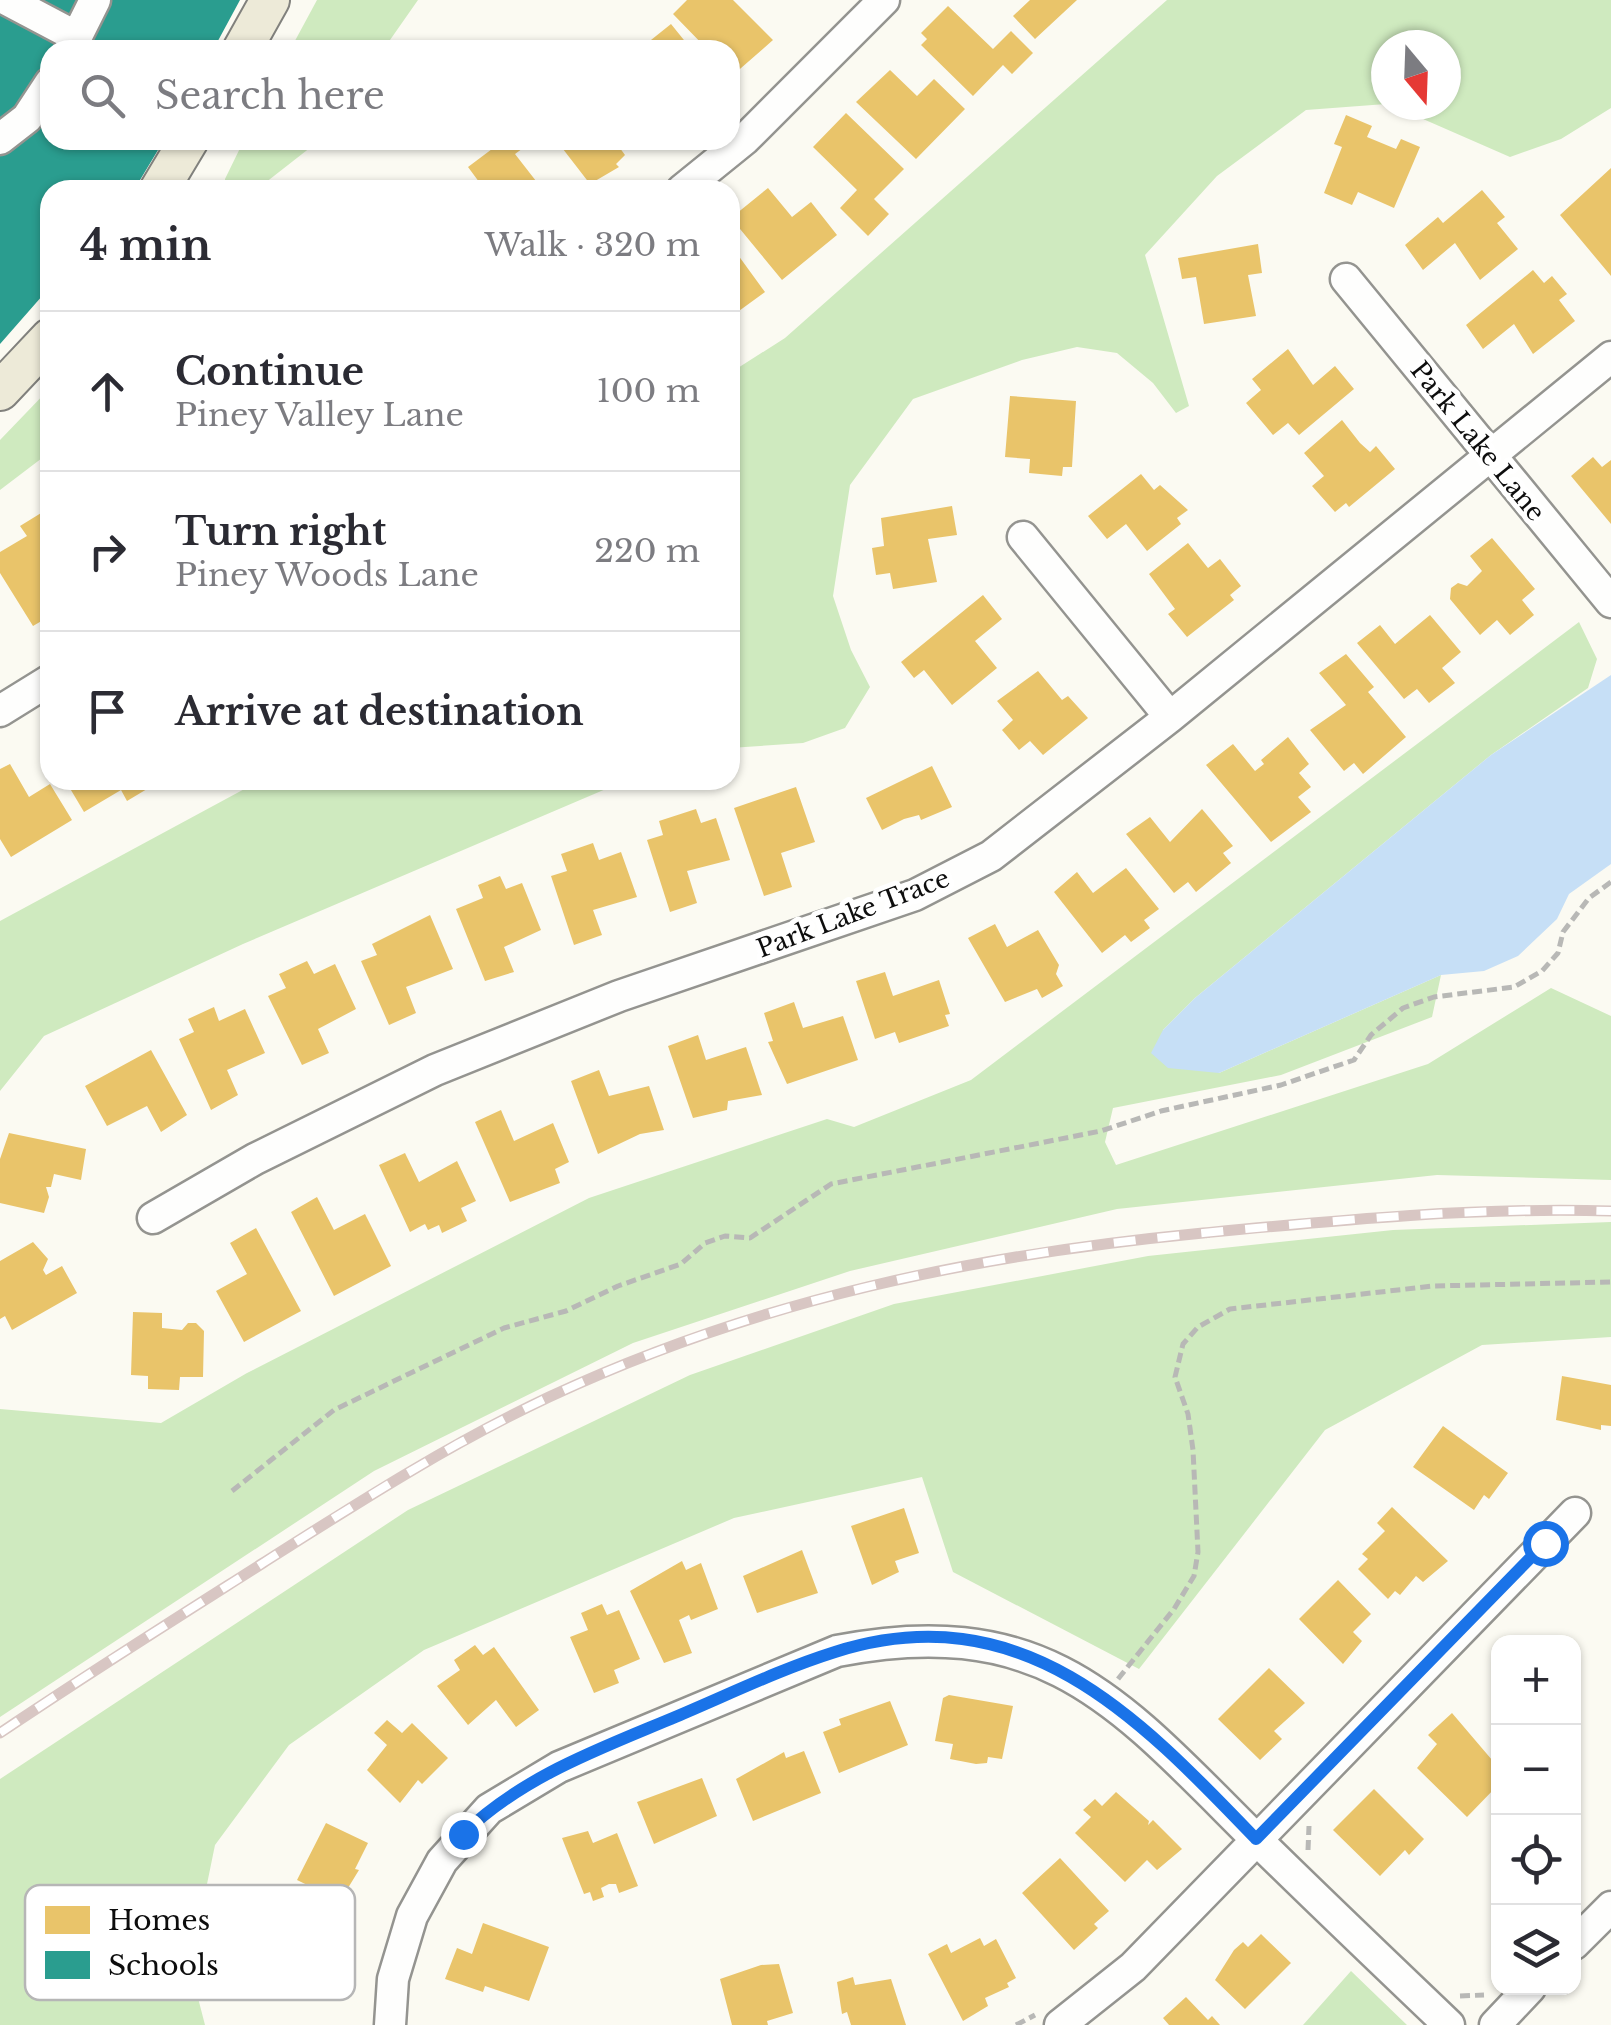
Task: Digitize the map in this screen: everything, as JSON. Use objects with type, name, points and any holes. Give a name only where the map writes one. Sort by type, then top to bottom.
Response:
[{"type":"main road","points":[[248,40],[270,0]]},
{"type":"main road","points":[[165,180],[183,150]]},
{"type":"main road","points":[[0,391],[40,349]]},
{"type":"street","points":[[7,0],[68,40]]},
{"type":"street","points":[[75,40],[95,0]]},
{"type":"street","points":[[740,143],[884,0]]},
{"type":"street","points":[[0,139],[27,118],[40,98]]},
{"type":"street","points":[[694,180],[731,150]]},
{"type":"street","name":"Park Lake Lane","points":[[1346,279],[1611,602]]},
{"type":"street","name":"Park Lake Trace","points":[[153,1218],[255,1158],[435,1070],[619,996],[872,911],[957,875],[1023,834],[1611,357]]},
{"type":"street","points":[[1023,537],[1170,717]]},
{"type":"street","points":[[0,711],[40,686]]},
{"type":"street","points":[[1055,2015],[1133,1966],[1574,1514]]},
{"type":"street","points":[[390,2025],[401,1947],[442,1861],[488,1810],[559,1766],[800,1665],[837,1651],[888,1641],[936,1639],[1014,1650],[1062,1670],[1105,1696],[1192,1773],[1450,2025]]},
{"type":"street","points":[[1581,1937],[1611,1907]]},
{"type":"street","points":[[1495,2025],[1523,1995]]},
{"type":"path","points":[[232,1491],[334,1410],[504,1328],[566,1311],[681,1264],[705,1243],[725,1236],[750,1238],[831,1184],[1101,1130],[1161,1111],[1281,1084],[1354,1060],[1371,1035],[1403,1008],[1434,997],[1514,987],[1542,971],[1558,953],[1563,932],[1588,898],[1611,882]]},
{"type":"path","points":[[1105,1696],[1174,1610],[1194,1576],[1198,1552],[1193,1450],[1188,1414],[1175,1378],[1183,1344],[1198,1327],[1230,1309],[1433,1286],[1611,1282]]},
{"type":"path","points":[[1016,2025],[1055,2015]]},
{"type":"green space","points":[[317,0],[418,0],[390,40],[295,40]]},
{"type":"green space","points":[[1167,0],[1611,0],[1611,108],[1561,139],[1510,157],[1425,120],[1461,120],[1461,30],[1371,30],[1371,105],[1306,110],[1217,176],[1145,255],[1189,406],[1176,413],[1153,383],[1117,353],[1077,347],[1022,360],[913,399],[850,485],[833,596],[851,650],[870,687],[845,728],[803,743],[740,747],[740,367],[785,338]]},
{"type":"green space","points":[[239,150],[307,150],[269,180],[225,179]]},
{"type":"green space","points":[[40,398],[40,460],[0,490],[0,440]]},
{"type":"green space","points":[[1579,622],[1597,659],[1588,688],[1491,755],[1195,998],[1163,1030],[1219,1073],[1441,975],[1432,1017],[1281,1075],[1113,1108],[1105,1142],[1116,1165],[1428,1064],[1551,988],[1611,1016],[1611,1180],[1437,1175],[1117,1209],[850,1271],[633,1343],[374,1471],[0,1717],[0,1409],[161,1423],[247,1373],[589,1198],[827,1119],[854,1127],[971,1080]]},
{"type":"green space","points":[[242,790],[604,790],[243,944],[44,1036],[0,1091],[0,921]]},
{"type":"green space","points":[[1611,1222],[1611,1337],[1482,1345],[1325,1430],[1139,1669],[953,1572],[922,1477],[734,1518],[424,1650],[289,1745],[215,1845],[207,1885],[25,1885],[25,2000],[199,2000],[205,2025],[0,2025],[0,1779],[408,1510],[690,1375],[894,1304],[1148,1256],[1393,1230]]},
{"type":"green space","points":[[1351,1971],[1407,2025],[1303,2025]]},
{"type":"water","points":[[1611,675],[1611,864],[1569,894],[1557,919],[1518,956],[1484,971],[1441,975],[1219,1073],[1168,1068],[1151,1053],[1163,1030],[1195,998],[1491,755]]},
{"type":"building: Homes","points":[[687,0],[733,0],[773,40],[740,69],[740,40],[698,40],[673,14]]},
{"type":"building: Homes","points":[[1030,0],[1077,0],[1035,39],[1013,16]]},
{"type":"building: Homes","points":[[948,6],[993,49],[1011,31],[1033,53],[1012,74],[1003,65],[973,96],[921,45],[927,39],[921,33]]},
{"type":"building: Homes","points":[[671,24],[684,40],[651,40]]},
{"type":"building: Homes","points":[[890,70],[917,96],[934,79],[965,109],[916,159],[856,102]]},
{"type":"building: Homes","points":[[846,113],[904,169],[874,199],[889,214],[868,236],[840,208],[857,190],[813,147]]},
{"type":"building: Homes","points":[[1346,115],[1372,126],[1367,137],[1396,149],[1401,139],[1420,147],[1394,208],[1358,192],[1352,205],[1324,193],[1342,147],[1334,144]]},
{"type":"building: Homes","points":[[491,150],[520,150],[515,154],[535,180],[478,180],[468,167]]},
{"type":"building: Homes","points":[[564,150],[621,150],[625,155],[616,164],[619,167],[597,180],[587,180]]},
{"type":"building: Homes","points":[[1611,168],[1611,276],[1560,215]]},
{"type":"building: Homes","points":[[768,188],[792,217],[811,202],[837,235],[782,280],[740,229],[740,211]]},
{"type":"building: Homes","points":[[1482,190],[1505,217],[1497,223],[1518,249],[1480,280],[1455,243],[1423,270],[1405,245],[1438,217],[1443,223]]},
{"type":"building: Homes","points":[[1258,244],[1262,273],[1248,275],[1256,316],[1204,324],[1196,277],[1182,279],[1178,258]]},
{"type":"building: Homes","points":[[740,258],[765,292],[740,310]]},
{"type":"building: Homes","points":[[1533,270],[1544,283],[1552,276],[1567,294],[1559,300],[1575,321],[1533,354],[1514,324],[1483,349],[1466,325]]},
{"type":"building: Homes","points":[[1288,349],[1313,385],[1335,366],[1354,389],[1299,435],[1288,423],[1273,435],[1246,403],[1261,390],[1252,379]]},
{"type":"building: Homes","points":[[1010,396],[1076,401],[1072,467],[1063,467],[1062,476],[1029,473],[1030,459],[1005,457]]},
{"type":"building: Homes","points":[[1342,420],[1360,443],[1370,452],[1376,446],[1395,469],[1349,507],[1346,503],[1335,512],[1312,486],[1324,476],[1304,453]]},
{"type":"building: Homes","points":[[1593,457],[1602,467],[1611,460],[1611,524],[1571,476]]},
{"type":"building: Homes","points":[[1141,474],[1154,490],[1160,485],[1188,510],[1177,518],[1181,524],[1147,551],[1126,524],[1107,539],[1088,516]]},
{"type":"building: Homes","points":[[952,506],[957,535],[928,539],[937,582],[893,589],[890,573],[876,575],[872,548],[884,546],[881,518]]},
{"type":"building: Homes","points":[[40,514],[40,622],[33,626],[0,573],[0,552],[27,536],[20,526]]},
{"type":"building: Homes","points":[[1492,538],[1535,589],[1522,600],[1534,615],[1510,635],[1497,620],[1480,635],[1450,599],[1451,588],[1458,583],[1467,586],[1482,571],[1470,556]]},
{"type":"building: Homes","points":[[1188,543],[1208,568],[1220,559],[1241,586],[1230,595],[1234,600],[1187,637],[1168,614],[1175,609],[1149,574]]},
{"type":"building: Homes","points":[[983,595],[1002,619],[975,641],[997,668],[952,705],[924,670],[914,678],[901,662]]},
{"type":"building: Homes","points":[[1430,615],[1461,652],[1442,668],[1455,683],[1429,703],[1417,689],[1404,699],[1357,643],[1380,625],[1395,644]]},
{"type":"building: Homes","points":[[1346,654],[1374,687],[1368,692],[1406,737],[1363,774],[1354,763],[1344,771],[1310,730],[1346,705],[1319,673]]},
{"type":"building: Homes","points":[[1038,671],[1062,700],[1068,696],[1088,718],[1043,755],[1030,741],[1019,750],[1002,730],[1013,720],[997,701]]},
{"type":"building: Homes","points":[[1288,737],[1309,764],[1299,773],[1311,787],[1298,797],[1311,812],[1271,842],[1206,765],[1233,744],[1255,771],[1264,764],[1261,760]]},
{"type":"building: Homes","points":[[10,764],[29,797],[40,790],[54,790],[72,820],[11,857],[0,839],[0,769]]},
{"type":"building: Homes","points":[[932,766],[952,807],[921,820],[919,815],[904,819],[882,830],[866,798]]},
{"type":"building: Homes","points":[[796,787],[815,842],[781,853],[792,887],[764,896],[734,808]]},
{"type":"building: Homes","points":[[71,790],[121,790],[84,812]]},
{"type":"building: Homes","points":[[121,790],[145,790],[127,801]]},
{"type":"building: Homes","points":[[696,809],[701,823],[716,818],[730,860],[687,871],[697,903],[670,912],[647,840],[663,835],[659,821]]},
{"type":"building: Homes","points":[[1202,809],[1233,846],[1223,853],[1231,863],[1196,892],[1188,882],[1174,893],[1126,834],[1150,817],[1170,842]]},
{"type":"building: Homes","points":[[593,843],[599,860],[621,852],[637,897],[593,910],[602,935],[574,945],[551,876],[567,871],[561,854]]},
{"type":"building: Homes","points":[[1126,868],[1159,909],[1144,920],[1150,928],[1131,942],[1125,935],[1102,953],[1054,892],[1077,872],[1093,893]]},
{"type":"building: Homes","points":[[500,876],[506,889],[522,883],[541,930],[504,947],[514,972],[485,981],[456,909],[483,898],[478,885]]},
{"type":"building: Homes","points":[[430,915],[453,969],[406,987],[416,1013],[389,1025],[361,961],[377,955],[372,944]]},
{"type":"building: Homes","points":[[995,924],[1007,947],[1038,930],[1059,965],[1056,974],[1063,986],[1042,998],[1037,989],[1005,1002],[968,938]]},
{"type":"building: Homes","points":[[307,961],[314,974],[335,964],[356,1009],[318,1029],[329,1053],[302,1065],[268,996],[286,988],[279,974]]},
{"type":"building: Homes","points":[[885,972],[893,996],[939,980],[950,1014],[945,1015],[949,1026],[899,1043],[895,1032],[875,1039],[856,981]]},
{"type":"building: Homes","points":[[794,1002],[803,1028],[843,1016],[858,1060],[787,1084],[768,1042],[773,1041],[764,1013]]},
{"type":"building: Homes","points":[[214,1007],[219,1021],[245,1009],[265,1053],[227,1070],[238,1095],[211,1110],[179,1039],[194,1032],[188,1019]]},
{"type":"building: Homes","points":[[698,1035],[706,1060],[746,1047],[762,1095],[728,1101],[727,1110],[693,1118],[668,1046]]},
{"type":"building: Homes","points":[[151,1050],[187,1115],[161,1132],[147,1106],[107,1126],[85,1086]]},
{"type":"building: Homes","points":[[599,1070],[609,1096],[649,1086],[664,1130],[640,1134],[598,1154],[571,1081]]},
{"type":"building: Homes","points":[[501,1110],[514,1141],[553,1123],[569,1162],[555,1169],[560,1183],[510,1202],[475,1122]]},
{"type":"building: Homes","points":[[9,1133],[86,1149],[81,1180],[54,1174],[51,1187],[46,1187],[49,1197],[44,1213],[0,1203],[0,1159]]},
{"type":"building: Homes","points":[[405,1153],[419,1182],[457,1161],[476,1201],[461,1208],[467,1221],[442,1233],[439,1225],[428,1230],[425,1224],[410,1232],[379,1165]]},
{"type":"building: Homes","points":[[317,1197],[334,1230],[365,1214],[391,1266],[334,1296],[291,1212]]},
{"type":"building: Homes","points":[[256,1228],[301,1311],[244,1342],[216,1291],[247,1274],[230,1243]]},
{"type":"building: Homes","points":[[33,1242],[48,1259],[43,1270],[46,1275],[62,1266],[77,1293],[12,1330],[5,1316],[0,1319],[0,1261]]},
{"type":"building: Homes","points":[[133,1312],[162,1313],[162,1328],[182,1330],[188,1323],[196,1323],[204,1331],[203,1377],[180,1377],[179,1390],[148,1389],[148,1376],[131,1375]]},
{"type":"building: Homes","points":[[1562,1376],[1611,1385],[1611,1426],[1601,1425],[1601,1430],[1556,1420]]},
{"type":"building: Homes","points":[[1443,1426],[1508,1473],[1489,1499],[1484,1495],[1474,1510],[1413,1467]]},
{"type":"building: Homes","points":[[1392,1507],[1448,1561],[1423,1582],[1416,1576],[1400,1595],[1395,1591],[1388,1599],[1358,1569],[1368,1559],[1362,1554],[1385,1531],[1377,1523]]},
{"type":"building: Homes","points":[[904,1508],[919,1553],[895,1561],[899,1572],[872,1585],[851,1526]]},
{"type":"building: Homes","points":[[802,1550],[818,1593],[757,1613],[743,1576]]},
{"type":"building: Homes","points":[[682,1561],[686,1570],[701,1563],[718,1609],[691,1620],[689,1615],[679,1620],[692,1653],[664,1663],[630,1591]]},
{"type":"building: Homes","points":[[1338,1580],[1371,1614],[1353,1632],[1362,1641],[1343,1664],[1299,1619]]},
{"type":"building: Homes","points":[[602,1604],[607,1615],[619,1610],[640,1659],[614,1670],[619,1683],[594,1693],[570,1637],[588,1630],[581,1613]]},
{"type":"building: Homes","points":[[475,1645],[483,1655],[494,1647],[539,1710],[516,1727],[496,1700],[468,1725],[437,1686],[460,1670],[454,1660]]},
{"type":"building: Homes","points":[[1269,1668],[1305,1703],[1274,1731],[1282,1739],[1260,1760],[1218,1719]]},
{"type":"building: Homes","points":[[949,1695],[1013,1706],[1002,1759],[988,1757],[987,1763],[976,1764],[950,1759],[953,1744],[935,1741],[943,1698]]},
{"type":"building: Homes","points":[[890,1701],[908,1745],[839,1773],[823,1732],[841,1725],[839,1719]]},
{"type":"building: Homes","points":[[1452,1713],[1491,1759],[1491,1792],[1467,1817],[1417,1768],[1437,1744],[1428,1735]]},
{"type":"building: Homes","points":[[387,1720],[402,1733],[412,1723],[448,1758],[422,1784],[418,1780],[400,1803],[367,1770],[387,1745],[374,1733]]},
{"type":"building: Homes","points":[[804,1751],[821,1793],[753,1821],[736,1779],[784,1752],[786,1758]]},
{"type":"building: Homes","points":[[702,1778],[717,1816],[654,1844],[637,1802]]},
{"type":"building: Homes","points":[[1374,1789],[1424,1839],[1409,1855],[1405,1850],[1380,1876],[1333,1830]]},
{"type":"building: Homes","points":[[1116,1792],[1149,1821],[1148,1825],[1153,1820],[1182,1849],[1157,1870],[1147,1860],[1125,1882],[1075,1833],[1091,1817],[1083,1810],[1095,1799],[1102,1806]]},
{"type":"building: Homes","points":[[326,1823],[368,1843],[350,1885],[307,1885],[297,1880]]},
{"type":"building: Homes","points":[[588,1831],[593,1843],[617,1833],[638,1886],[619,1893],[616,1884],[609,1884],[601,1888],[604,1897],[593,1901],[590,1892],[584,1894],[562,1838]]},
{"type":"building: Homes","points":[[1060,1858],[1109,1911],[1094,1924],[1098,1928],[1074,1950],[1022,1893]]},
{"type":"building: Homes","points":[[483,1923],[549,1947],[529,2001],[485,1986],[483,1992],[445,1979],[457,1948],[472,1954]]},
{"type":"building: Homes","points":[[1261,1934],[1291,1963],[1245,2009],[1215,1980],[1234,1950],[1243,1942],[1248,1947]]},
{"type":"building: Homes","points":[[980,1938],[984,1946],[996,1939],[1016,1978],[1007,1983],[1009,1987],[985,1998],[988,2006],[963,2021],[928,1954],[947,1944],[951,1953]]},
{"type":"building: Homes","points":[[779,1964],[793,2013],[767,2021],[768,2025],[732,2025],[720,1979],[761,1965]]},
{"type":"building: Homes","points":[[853,1977],[855,1985],[891,1979],[906,2025],[851,2025],[847,2012],[842,2014],[837,1982]]},
{"type":"building: Homes","points":[[1186,1997],[1208,2020],[1212,2016],[1220,2025],[1169,2025],[1163,2018]]},
{"type":"building: Schools","points":[[0,0],[240,0],[218,40],[40,40],[40,150],[158,150],[140,180],[40,180],[40,298],[0,344]]},
{"type":"railway","points":[[0,1733],[439,1455],[549,1397],[708,1333],[869,1286],[1118,1242],[1407,1216],[1611,1211]]},
{"type":"route","points":[[463,1834],[521,1786],[559,1766],[782,1672],[837,1651],[888,1641],[936,1639],[1014,1650],[1079,1678],[1132,1718],[1256,1839],[1545,1543]]}]
